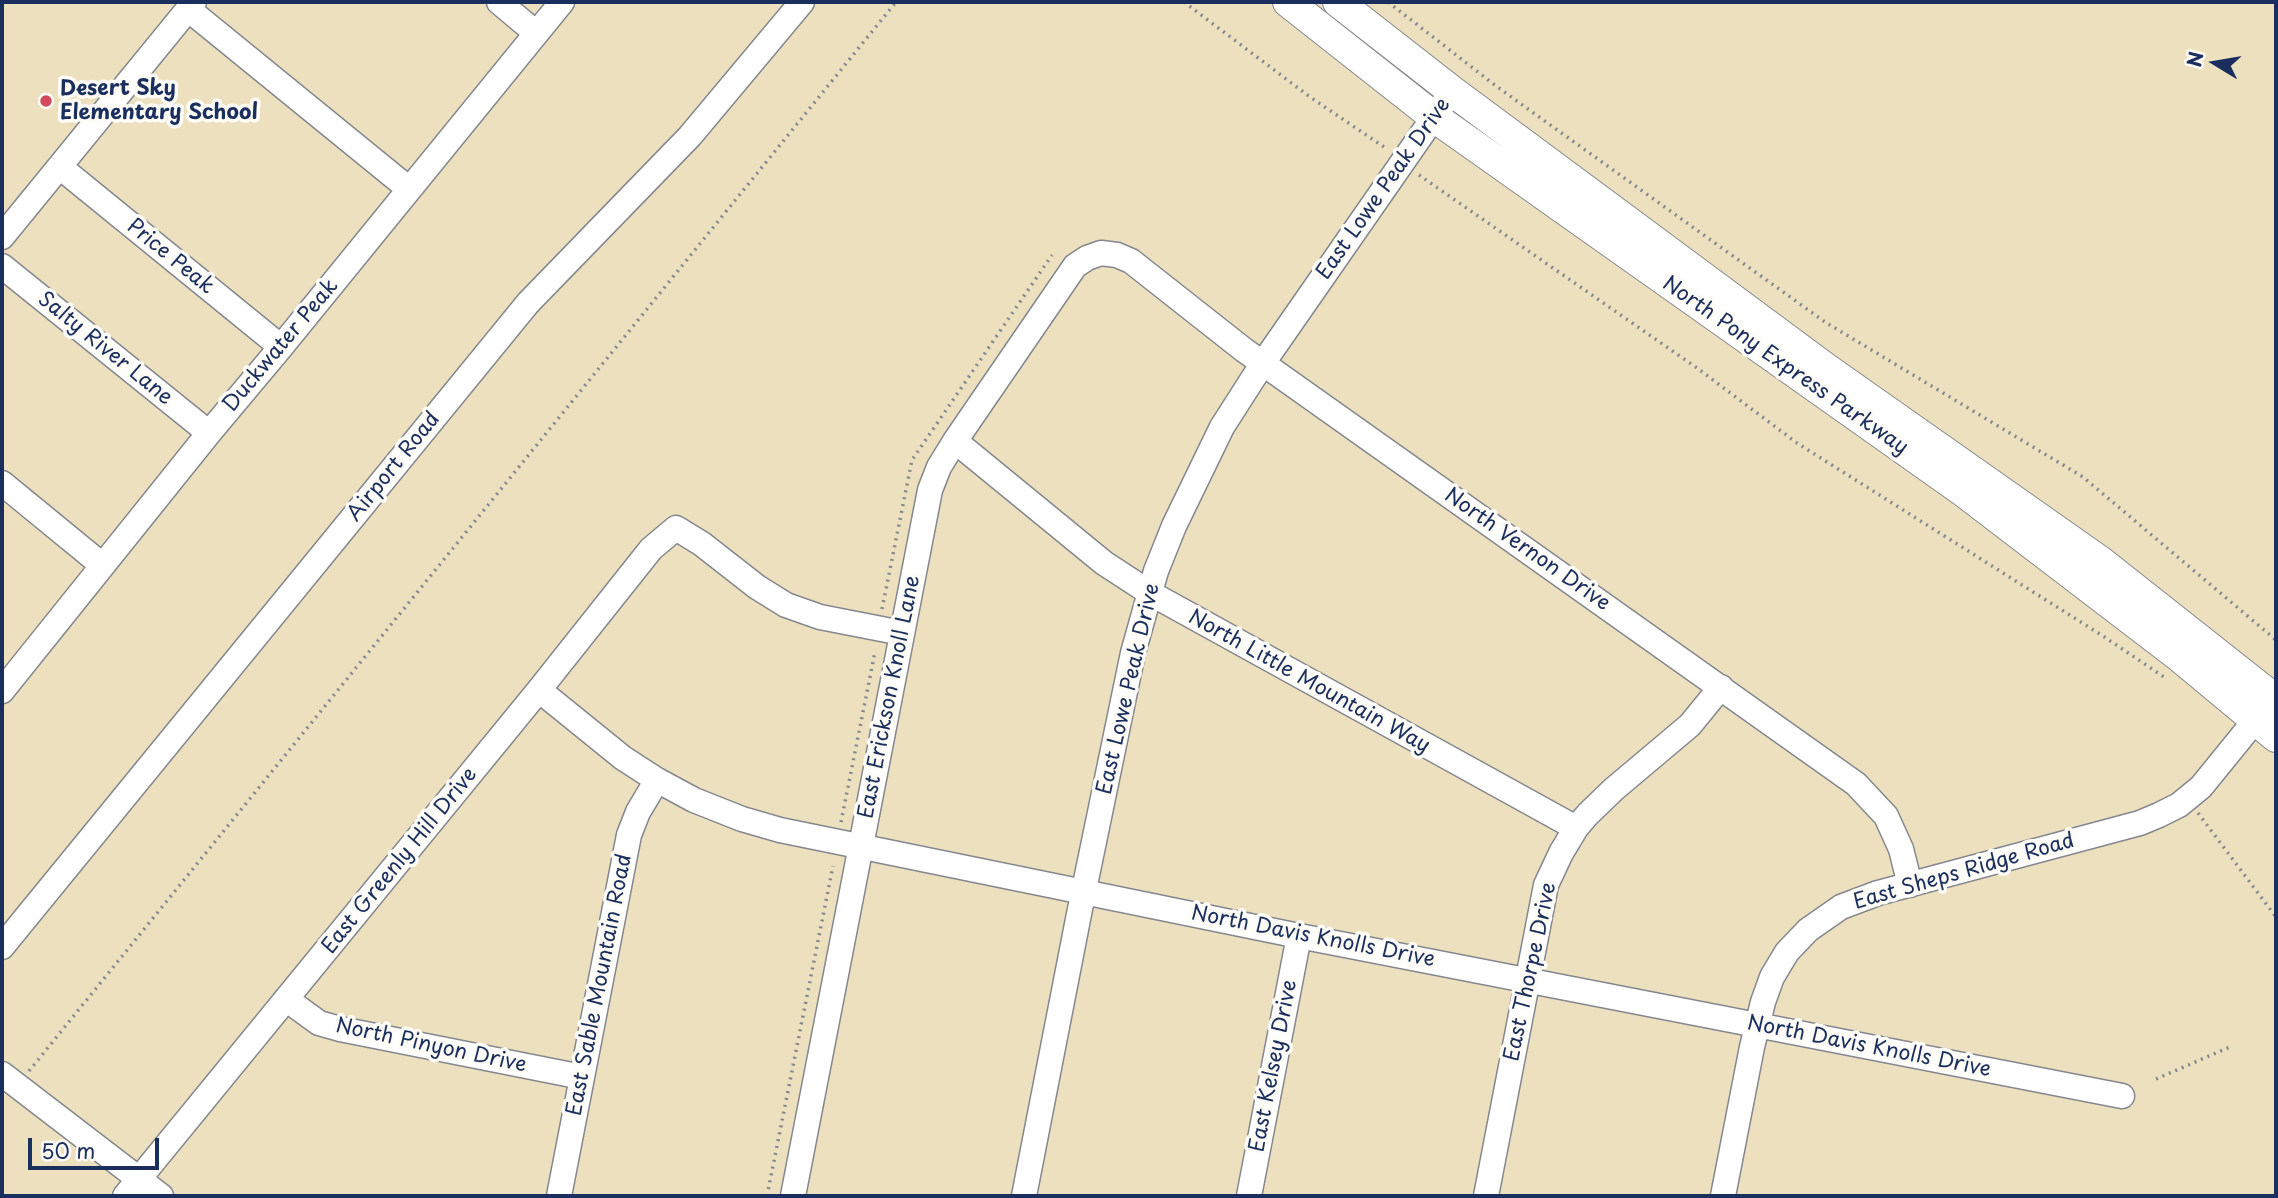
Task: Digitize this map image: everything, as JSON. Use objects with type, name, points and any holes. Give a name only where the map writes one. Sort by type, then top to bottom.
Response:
[{"type":"main road","name":"North Pony Express Parkway","points":[[1288,2],[1434,117],[1964,492],[2165,646],[2265,729]]},
{"type":"main road","name":"North Pony Express Parkway","points":[[1338,2],[1452,91],[1827,369],[2100,561],[2275,699]]},
{"type":"street","points":[[499,2],[536,33]]},
{"type":"street","name":"Duckwater Peak","points":[[2,691],[562,2]]},
{"type":"street","name":"Airport Road","points":[[2,947],[528,303],[690,136],[802,2]]},
{"type":"street","points":[[2,237],[191,5],[410,189]]},
{"type":"street","name":"East Lowe Peak Drive","points":[[1024,1196],[1133,653],[1150,593],[1174,526],[1222,427],[1263,363],[1452,91]]},
{"type":"street","name":"Price Peak","points":[[60,167],[281,347]]},
{"type":"street","name":"North Vernon Drive","points":[[1101,253],[1117,255],[1131,261],[1263,363],[1856,784],[1886,816],[1901,849],[1910,885]]},
{"type":"street","name":"East Erickson Knoll Lane","points":[[793,1196],[930,490],[939,467],[955,441],[1075,266],[1101,253]]},
{"type":"street","name":"Salty River Lane","points":[[2,266],[209,433]]},
{"type":"street","name":"North Little Mountain Way","points":[[955,441],[1104,563],[1150,593],[1576,828]]},
{"type":"street","points":[[2,483],[102,565]]},
{"type":"street","name":"East Greenly Hill Drive","points":[[132,1187],[539,690],[651,548],[676,528],[786,605],[820,617],[902,633]]},
{"type":"street","name":"East Thorpe Drive","points":[[1486,1196],[1546,885],[1576,828],[1614,789],[1690,725],[1721,687]]},
{"type":"street","name":"North Davis Knolls Drive","points":[[539,690],[623,758],[657,780],[694,800],[742,819],[780,830],[1299,936],[2122,1096]]},
{"type":"street","name":"East Sheps Ridge Road","points":[[1723,1196],[1757,1024],[1772,977],[1787,952],[1808,930],[1841,907],[1878,893],[2140,823],[2159,815],[2179,805],[2265,729],[2275,699]]},
{"type":"street","name":"East Sable Mountain Road","points":[[559,1196],[629,835],[638,812],[657,780]]},
{"type":"street","name":"East Kelsey Drive","points":[[1249,1196],[1299,936]]},
{"type":"street","name":"North Pinyon Drive","points":[[286,999],[319,1023],[340,1029],[582,1077]]},
{"type":"street","points":[[9,1080],[132,1187],[161,1196]]},
{"type":"path","points":[[9,1080],[896,2]]},
{"type":"path","points":[[1184,2],[1310,97],[1388,150]]},
{"type":"path","points":[[1388,2],[1496,86],[1825,321],[2083,477],[2276,640]]},
{"type":"path","points":[[1419,175],[1698,368],[1797,443],[2172,682]]},
{"type":"path","points":[[840,823],[875,652]]},
{"type":"path","points":[[2197,812],[2276,916]]},
{"type":"path","points":[[767,1196],[832,866]]},
{"type":"path","points":[[2156,1079],[2232,1046]]},
{"type":"place","name":"Desert Sky Elementary School","points":[[46,101]]}]
